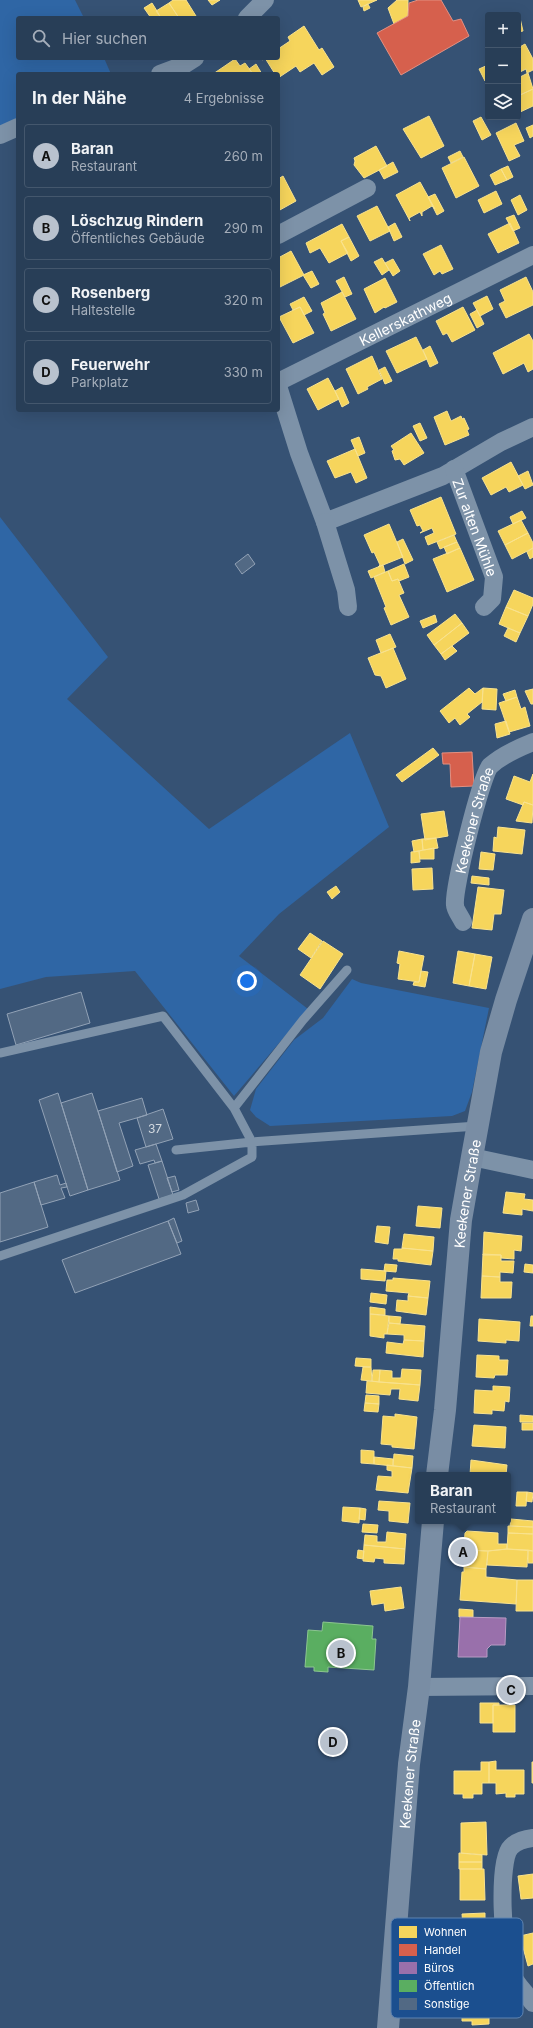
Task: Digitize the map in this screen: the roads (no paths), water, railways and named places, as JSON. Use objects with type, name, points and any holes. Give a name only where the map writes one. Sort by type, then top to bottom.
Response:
[{"type":"main road","name":"Keekener Straße","points":[[437,1472],[445,1410],[461,1220],[491,1052],[506,1000],[533,919]]},
{"type":"main road","name":"Keekener Straße","points":[[397,1918],[409,1764],[419,1687],[433,1524]]},
{"type":"main road","name":"Keekener Straße","points":[[388,2028],[391,1990]]},
{"type":"street","points":[[249,16],[265,0]]},
{"type":"street","points":[[167,72],[189,66]]},
{"type":"street","points":[[0,135],[16,129]]},
{"type":"street","points":[[280,234],[368,188]]},
{"type":"street","name":"Kellerskathweg","points":[[280,381],[533,255]]},
{"type":"street","points":[[280,392],[299,453],[325,522],[346,590],[348,607]]},
{"type":"street","name":"Zur alten Mühle","points":[[325,522],[443,476],[502,442],[533,427]]},
{"type":"street","name":"Zur alten Mühle","points":[[454,469],[494,577],[492,599],[484,607]]},
{"type":"street","name":"Keekener Straße","points":[[463,922],[455,906],[460,868],[470,824],[490,767],[514,750],[533,742]]},
{"type":"street","points":[[472,1157],[533,1170]]},
{"type":"street","points":[[419,1687],[533,1686]]},
{"type":"street","points":[[504,1918],[504,1859],[510,1847],[521,1840],[533,1838]]},
{"type":"street","points":[[523,1989],[533,2003]]},
{"type":"lane","points":[[234,1108],[303,1020],[346,970]]},
{"type":"lane","points":[[0,1053],[163,1016],[234,1108],[252,1142],[252,1157],[183,1195],[0,1256]]},
{"type":"lane","points":[[176,1150],[252,1142],[478,1126]]},
{"type":"place","name":"Baran","points":[[463,1552]]},
{"type":"place","name":"Löschzug Rindern","points":[[341,1653]]},
{"type":"place","name":"Rosenberg","points":[[511,1690]]},
{"type":"place","name":"Feuerwehr","points":[[333,1742]]}]
